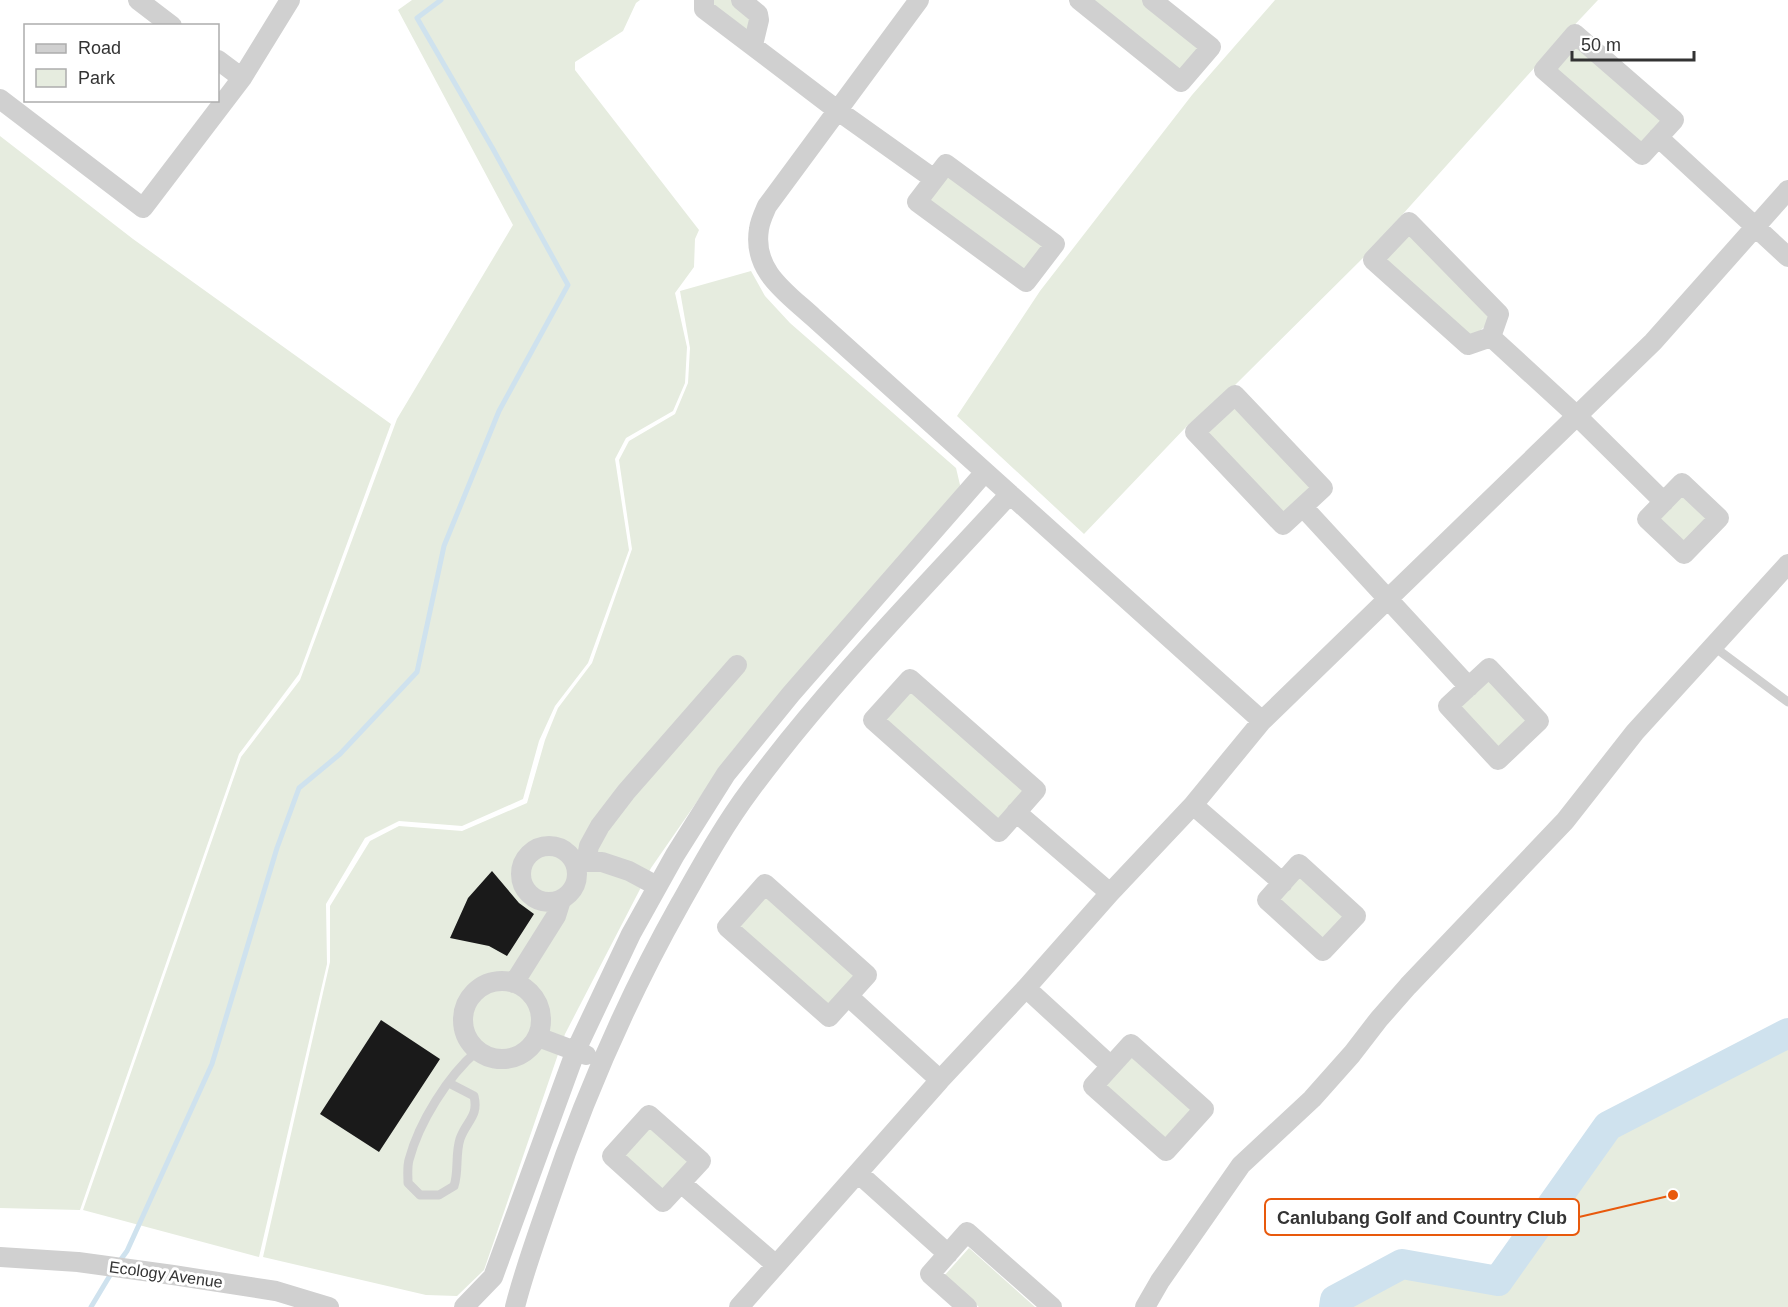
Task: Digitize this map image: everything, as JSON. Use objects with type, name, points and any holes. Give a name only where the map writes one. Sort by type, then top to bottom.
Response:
[{"type":"street","points":[[138,0],[169,24]]},
{"type":"street","points":[[0,99],[143,208],[242,78],[290,0]]},
{"type":"street","points":[[704,0],[704,9],[837,110],[934,179]]},
{"type":"street","points":[[741,0],[758,14],[759,20],[753,45]]},
{"type":"street","points":[[919,0],[767,206],[759,230],[764,267],[774,281],[813,317],[1262,721]]},
{"type":"street","points":[[1079,0],[1181,82],[1211,47],[1152,0]]},
{"type":"street","points":[[1575,34],[1674,120],[1658,137],[1642,156],[1544,70],[1575,34]]},
{"type":"street","points":[[219,61],[242,78]]},
{"type":"street","points":[[1658,137],[1788,257]]},
{"type":"street","points":[[945,164],[1055,243],[1026,282],[917,202],[934,179],[945,164]]},
{"type":"street","points":[[739,1307],[940,1080],[1193,805],[1262,721],[1653,342],[1788,190]]},
{"type":"street","points":[[1409,222],[1499,314],[1491,337],[1468,345],[1373,260],[1409,222]]},
{"type":"street","points":[[1491,337],[1664,502]]},
{"type":"street","points":[[1235,395],[1323,488],[1303,507],[1283,525],[1195,432],[1235,395]]},
{"type":"street","points":[[464,1307],[493,1277],[576,1050],[631,934],[657,886],[726,774],[791,694],[986,472]]},
{"type":"street","points":[[515,1307],[561,1166],[600,1062],[656,947],[699,870],[749,791],[812,712],[1010,494]]},
{"type":"street","points":[[1303,507],[1469,687]]},
{"type":"street","points":[[1144,1307],[1241,1165],[1312,1099],[1408,986],[1565,820],[1635,732],[1788,564]]},
{"type":"street","points":[[657,886],[602,862],[580,862],[557,847],[537,848],[524,860],[521,868],[523,886],[528,893],[543,902],[552,903],[569,895],[575,887],[580,862],[600,826],[626,792],[737,665]]},
{"type":"street","points":[[1489,668],[1539,721],[1498,760],[1448,706],[1469,687],[1489,668]]},
{"type":"street","points":[[910,679],[1036,790],[1016,812],[999,832],[873,720],[910,679]]},
{"type":"street","points":[[1193,805],[1283,883]]},
{"type":"street","points":[[1016,812],[1110,893]]},
{"type":"street","points":[[1299,864],[1356,916],[1323,951],[1267,900],[1283,883],[1299,864]]},
{"type":"street","points":[[765,884],[867,975],[848,996],[829,1017],[727,927],[765,884]]},
{"type":"street","points":[[514,983],[556,916],[561,900]]},
{"type":"street","points":[[491,982],[514,983],[533,995],[538,1005],[541,1027],[538,1037],[522,1054],[499,1059],[487,1056],[477,1051],[464,1030],[462,1018],[465,1006],[471,996],[491,982]]},
{"type":"street","points":[[1026,988],[1111,1066]]},
{"type":"street","points":[[848,996],[940,1080]]},
{"type":"street","points":[[538,1037],[576,1050],[600,1062]]},
{"type":"street","points":[[1131,1044],[1204,1109],[1166,1151],[1093,1086],[1111,1066],[1131,1044]]},
{"type":"street","points":[[649,1115],[701,1161],[681,1183],[663,1202],[612,1156],[649,1115]]},
{"type":"street","points":[[537,1156],[561,1166]]},
{"type":"street","points":[[858,1173],[948,1254]]},
{"type":"street","points":[[681,1183],[776,1265]]},
{"type":"street","points":[[511,1230],[537,1236]]},
{"type":"street","points":[[967,1307],[930,1274],[967,1232],[1052,1307]]},
{"type":"street","name":"Ecology Avenue","points":[[0,1257],[78,1262],[173,1275],[276,1291],[329,1307]]},
{"type":"lane","points":[[1713,646],[1788,702]]},
{"type":"lane","points":[[449,1083],[474,1096],[476,1106],[473,1118],[460,1138],[457,1155],[458,1175],[454,1186],[439,1195],[420,1195],[408,1183],[408,1162],[417,1134],[431,1107],[463,1062],[477,1051]]},
{"type":"green space","points":[[412,0],[640,0],[636,3],[623,31],[575,62],[575,70],[699,230],[695,239],[694,267],[675,293],[687,347],[685,383],[673,411],[626,438],[615,459],[629,550],[588,663],[555,706],[539,741],[523,799],[462,826],[399,821],[365,838],[326,904],[327,964],[259,1257],[83,1210],[241,757],[300,680],[397,419],[513,225],[398,10]]},
{"type":"green space","points":[[708,0],[735,0],[749,10],[751,39]]},
{"type":"green space","points":[[1085,0],[1147,0],[1205,47],[1181,78]]},
{"type":"green space","points":[[1275,0],[1598,0],[1367,254],[1233,387],[1187,426],[1084,534],[957,416],[1040,291],[1192,95]]},
{"type":"green space","points":[[1575,38],[1670,120],[1642,151],[1548,70]]},
{"type":"green space","points":[[0,136],[133,239],[391,424],[299,674],[239,754],[80,1210],[0,1208]]},
{"type":"green space","points":[[946,168],[1051,244],[1026,278],[922,202]]},
{"type":"green space","points":[[1409,226],[1497,316],[1468,341],[1379,260]]},
{"type":"green space","points":[[751,271],[765,296],[790,323],[956,468],[961,489],[732,751],[651,868],[565,1034],[484,1270],[457,1296],[426,1295],[263,1257],[330,962],[330,906],[370,841],[399,826],[462,831],[527,803],[545,740],[558,708],[592,663],[632,549],[619,460],[629,441],[675,414],[688,383],[690,348],[680,291]]},
{"type":"green space","points":[[1234,401],[1317,488],[1283,520],[1200,432]]},
{"type":"green space","points":[[1682,489],[1713,518],[1683,549],[1653,520]]},
{"type":"green space","points":[[1489,671],[1536,721],[1499,755],[1452,707]]},
{"type":"green space","points":[[909,685],[1030,790],[999,824],[881,720]]},
{"type":"green space","points":[[1298,871],[1351,916],[1323,947],[1271,902]]},
{"type":"green space","points":[[763,895],[856,974],[829,1006],[736,927]]},
{"type":"green space","points":[[1788,1033],[1788,1307],[1334,1307],[1335,1300],[1402,1264],[1498,1280],[1608,1126]]},
{"type":"green space","points":[[1131,1053],[1193,1109],[1165,1140],[1102,1084]]},
{"type":"green space","points":[[648,1125],[692,1162],[663,1195],[620,1157]]},
{"type":"green space","points":[[969,1248],[1035,1307],[979,1307],[944,1276]]},
{"type":"building","points":[[492,871],[519,903],[534,914],[507,956],[489,946],[450,938],[468,898]]},
{"type":"building","points":[[381,1020],[440,1059],[379,1152],[320,1114]]},
{"type":"waterway","points":[[119,1262],[127,1251],[212,1064],[277,848],[299,788],[340,754],[417,672],[444,546],[499,411],[568,285],[417,18],[441,0]]},
{"type":"waterway","points":[[1334,1307],[1335,1300],[1402,1264],[1498,1281],[1608,1126],[1788,1033]]},
{"type":"waterway","points":[[91,1307],[112,1272]]},
{"type":"place","name":"Canlubang Golf and Country Club","points":[[1673,1195]]}]
